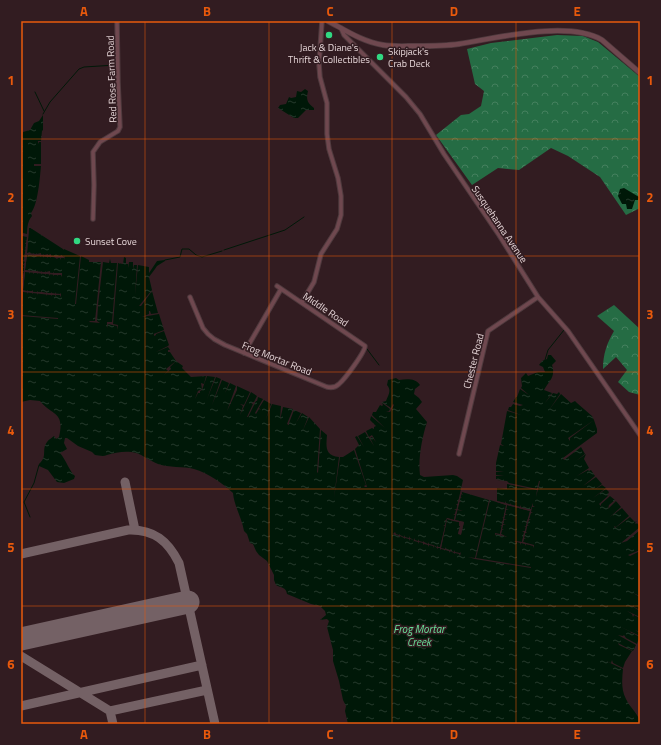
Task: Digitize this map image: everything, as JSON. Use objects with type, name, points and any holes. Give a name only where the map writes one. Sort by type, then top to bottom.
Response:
[{"type":"street","name":"Red Rose Farm Road","points":[[93,219],[93,152],[100,142],[118,131],[120,127],[117,21]]},
{"type":"street","points":[[302,302],[314,282],[322,254],[337,229],[341,215],[341,196],[338,178],[328,145],[327,103],[320,71],[319,54],[322,21]]},
{"type":"street","points":[[328,21],[365,40],[391,46],[448,45],[552,31],[581,32],[602,40],[640,73]]},
{"type":"street","name":"Susquehanna Avenue","points":[[341,28],[344,36],[406,97],[420,114],[444,154],[499,235],[538,297],[568,331],[640,435]]},
{"type":"street","name":"Middle Road","points":[[277,286],[365,347]]},
{"type":"street","points":[[244,353],[273,300],[281,289]]},
{"type":"street","name":"Frog Mortar Road","points":[[190,297],[201,323],[208,334],[220,343],[327,387],[332,388],[341,382],[363,353],[365,347]]},
{"type":"street","name":"Chester Road","points":[[459,454],[488,331],[538,297]]},
{"type":"green space","points":[[557,35],[583,36],[598,42],[640,77],[640,208],[626,215],[600,177],[568,156],[551,148],[519,170],[498,168],[472,185],[436,135],[461,115],[469,114],[481,106],[484,91],[475,84],[467,49],[491,43]]},
{"type":"green space","points":[[614,305],[640,329],[640,395],[629,392],[618,382],[627,370],[616,357],[603,369],[606,349],[614,331],[597,316]]},
{"type":"water","points":[[305,89],[308,91],[308,101],[314,110],[306,110],[298,118],[294,118],[278,108],[280,105],[286,104],[289,97],[296,97],[297,91],[301,92]]},
{"type":"water","points":[[43,115],[41,141],[38,141],[38,144],[41,142],[41,164],[34,164],[34,166],[41,166],[37,197],[31,213],[32,216],[28,222],[27,234],[23,234],[23,236],[27,236],[21,287],[21,146],[22,148],[23,146],[21,145],[23,132],[30,130],[34,123],[39,121]]},
{"type":"water","points":[[624,188],[639,197],[638,200],[635,200],[632,209],[627,209],[626,204],[622,204],[618,196],[620,189]]},
{"type":"water","name":"Frog Mortar Creek","points":[[29,227],[63,250],[64,249],[80,256],[75,304],[81,256],[89,260],[89,262],[101,262],[95,321],[89,322],[100,323],[97,321],[98,306],[100,305],[98,305],[103,262],[109,263],[110,259],[111,263],[117,263],[112,322],[107,322],[107,328],[108,324],[117,326],[117,330],[118,325],[113,324],[118,263],[123,264],[124,257],[126,258],[128,268],[129,262],[133,262],[133,269],[134,265],[137,265],[135,295],[138,265],[149,267],[149,273],[157,261],[165,260],[157,266],[149,277],[152,290],[139,306],[141,306],[152,291],[158,313],[151,314],[149,311],[149,314],[142,317],[159,314],[164,330],[151,335],[154,334],[154,336],[164,331],[169,345],[156,352],[168,347],[170,350],[168,350],[168,352],[170,352],[176,361],[183,366],[182,368],[191,377],[206,376],[204,384],[201,383],[202,389],[198,391],[195,399],[198,393],[202,390],[207,376],[215,377],[207,399],[216,377],[221,379],[212,405],[222,380],[229,383],[225,393],[230,383],[236,386],[227,411],[237,390],[237,386],[250,392],[244,405],[240,404],[243,406],[240,415],[251,392],[257,396],[254,402],[251,403],[253,404],[247,417],[258,397],[263,399],[255,413],[256,414],[259,409],[261,410],[259,408],[264,400],[271,404],[266,419],[272,404],[281,406],[280,420],[283,407],[293,409],[287,424],[289,425],[294,410],[301,413],[296,423],[302,413],[308,417],[303,430],[309,417],[320,429],[317,472],[318,473],[321,430],[327,435],[327,450],[329,453],[339,457],[334,498],[340,457],[343,457],[354,450],[366,485],[364,486],[367,487],[355,449],[359,445],[355,437],[357,436],[364,447],[358,436],[365,432],[374,446],[370,438],[372,437],[376,442],[372,435],[369,437],[366,431],[372,428],[374,429],[376,426],[370,420],[371,416],[385,428],[372,415],[373,412],[376,412],[380,405],[383,405],[381,402],[390,409],[389,411],[386,411],[390,412],[394,405],[393,404],[391,408],[382,402],[386,401],[389,393],[387,385],[388,380],[396,378],[399,380],[408,379],[416,381],[420,385],[415,389],[414,394],[422,402],[416,409],[427,422],[421,448],[420,475],[424,477],[453,475],[463,480],[454,520],[447,518],[440,548],[393,534],[460,554],[441,548],[447,519],[459,522],[460,526],[458,534],[461,534],[464,522],[455,520],[462,492],[489,500],[475,558],[468,557],[475,559],[531,568],[476,558],[490,500],[506,505],[500,534],[495,534],[507,537],[501,534],[507,505],[530,511],[522,542],[514,541],[534,546],[523,542],[533,503],[531,509],[528,509],[497,501],[497,488],[507,489],[507,484],[537,490],[536,497],[540,481],[537,489],[509,483],[507,481],[497,480],[502,480],[496,479],[496,476],[504,476],[496,475],[496,472],[504,472],[496,471],[496,463],[500,445],[504,446],[501,444],[507,411],[521,415],[508,410],[509,407],[513,404],[520,406],[523,405],[513,402],[520,389],[529,395],[521,388],[521,378],[526,373],[528,376],[538,372],[545,372],[543,367],[539,365],[542,361],[547,359],[548,355],[551,355],[556,361],[552,365],[553,376],[544,390],[552,393],[545,403],[553,393],[557,394],[559,392],[560,394],[549,410],[561,394],[571,403],[575,401],[592,416],[594,420],[597,429],[597,433],[563,458],[564,460],[581,447],[585,454],[576,461],[586,454],[584,459],[589,468],[577,476],[591,470],[595,476],[583,486],[596,477],[602,484],[594,490],[602,485],[606,488],[593,498],[606,489],[609,492],[607,496],[609,495],[599,504],[601,506],[601,504],[610,496],[615,500],[609,505],[608,509],[616,501],[621,507],[610,517],[622,508],[629,516],[616,527],[614,526],[615,528],[630,517],[635,522],[637,521],[635,523],[637,523],[640,527],[621,543],[627,541],[640,530],[640,543],[638,545],[640,544],[640,550],[628,555],[630,556],[640,551],[640,596],[633,593],[640,597],[640,610],[630,605],[640,611],[640,617],[627,611],[632,614],[633,617],[634,615],[640,618],[640,632],[635,630],[640,633],[640,636],[621,627],[631,632],[630,634],[632,633],[640,637],[637,644],[626,638],[624,635],[618,635],[636,645],[633,651],[618,643],[619,645],[632,651],[623,668],[613,663],[612,660],[611,663],[606,661],[623,669],[623,692],[637,715],[640,724],[348,724],[345,711],[346,706],[343,700],[333,661],[333,650],[327,627],[329,621],[327,619],[320,620],[326,615],[325,611],[320,606],[287,594],[284,589],[276,585],[274,575],[267,561],[259,555],[253,544],[250,543],[247,534],[244,531],[233,493],[229,489],[210,476],[194,469],[162,465],[134,452],[122,452],[104,456],[95,455],[67,438],[65,438],[64,443],[67,449],[60,453],[75,476],[74,479],[64,483],[57,482],[48,470],[39,466],[44,456],[44,448],[47,442],[54,436],[56,439],[59,437],[60,423],[59,418],[40,401],[30,400],[21,402],[21,316],[58,318],[21,315],[23,292],[60,295],[60,297],[61,294],[23,291],[25,272],[57,275],[62,274],[25,270],[27,255],[64,257],[27,253]],"holes":[[[176,361],[170,367],[171,369],[164,375],[168,371],[166,369]],[[594,420],[570,438],[570,441],[568,438]]]},
{"type":"pier","points":[[28,223],[33,227],[29,227],[27,253],[41,253],[41,255],[51,254],[51,256],[57,255],[60,257],[61,255],[64,257],[65,256],[64,260],[64,258],[61,258],[61,260],[60,258],[57,259],[54,257],[47,258],[44,256],[44,258],[43,256],[37,257],[34,255],[33,257],[33,255],[27,255],[25,270],[29,271],[29,269],[30,271],[37,270],[38,272],[50,271],[50,273],[62,273],[62,277],[61,275],[53,276],[53,274],[50,274],[49,276],[49,274],[45,275],[42,273],[41,275],[41,273],[33,274],[33,272],[30,272],[29,274],[29,272],[25,272],[23,290],[33,290],[33,292],[42,291],[46,293],[47,291],[47,293],[52,292],[55,294],[56,292],[56,294],[61,293],[61,297],[60,295],[56,295],[55,297],[55,295],[51,296],[47,294],[46,296],[46,294],[38,293],[37,295],[37,293],[32,294],[28,292],[27,294],[27,292],[23,292],[21,312],[21,283],[23,283],[22,275],[24,272],[22,271],[24,271],[23,265],[25,262],[23,261],[26,251],[24,251],[26,250],[25,244],[27,241],[25,240],[27,240],[27,237],[22,236],[23,233],[27,234]]},
{"type":"pier","points":[[460,497],[462,498],[460,498],[461,502],[459,502],[457,509],[456,504],[458,504],[457,501]]},
{"type":"pier","points":[[497,501],[505,503],[506,501],[506,503],[510,505],[511,503],[511,505],[520,507],[521,505],[521,508],[525,509],[526,507],[526,509],[531,509],[533,503],[533,506],[535,507],[532,507],[531,512],[533,513],[531,513],[529,519],[531,520],[529,520],[527,525],[529,526],[527,526],[527,533],[525,533],[524,538],[526,539],[524,539],[523,542],[534,545],[534,548],[533,546],[526,544],[525,546],[525,544],[521,543],[520,545],[520,543],[517,542],[516,544],[514,541],[522,542],[524,532],[522,531],[525,531],[526,527],[524,526],[526,526],[527,522],[525,521],[527,521],[530,511],[507,505],[506,509],[509,510],[506,510],[505,514],[508,515],[505,515],[504,519],[507,520],[504,520],[503,524],[506,525],[503,525],[502,529],[504,530],[502,530],[501,534],[505,536],[501,535],[500,538],[500,535],[496,534],[495,536],[495,533],[500,534],[502,526],[500,525],[502,525],[503,522],[501,521],[503,521],[504,518],[502,517],[504,517],[504,509],[506,508],[506,505]]},
{"type":"pier","points":[[454,509],[463,511],[457,510],[455,520],[464,522],[461,535],[458,534],[460,526],[459,522],[447,519],[441,548],[445,549],[446,547],[446,549],[451,549],[451,551],[454,552],[455,550],[455,552],[461,552],[460,556],[459,554],[454,554],[450,551],[449,553],[449,551],[440,550],[440,548],[437,549],[434,546],[433,548],[433,546],[429,545],[428,547],[428,545],[423,545],[423,543],[419,542],[418,544],[418,542],[413,542],[415,538],[415,540],[418,541],[419,539],[419,541],[424,541],[428,544],[429,542],[429,544],[437,547],[438,545],[438,547],[440,547],[445,526],[443,526],[445,525],[446,521],[444,520],[447,518],[454,520],[455,515],[453,514],[455,514],[456,510]]},
{"type":"pier","points":[[395,532],[396,534],[400,534],[404,537],[405,535],[405,537],[409,538],[410,536],[410,538],[414,540],[410,539],[409,541],[409,539],[404,539],[400,536],[399,538],[399,536],[393,534]]},
{"type":"waterway","points":[[43,114],[50,102],[79,69],[84,67],[116,65]]},
{"type":"waterway","points":[[35,92],[44,111]]},
{"type":"waterway","name":"Frog Mortar Creek","points":[[224,250],[285,230],[304,217]]},
{"type":"waterway","name":"Frog Mortar Creek","points":[[165,260],[180,257],[182,249],[189,249],[196,255],[202,257],[222,251]]},
{"type":"waterway","name":"Frog Mortar Creek","points":[[545,360],[548,350],[564,330]]},
{"type":"waterway","points":[[367,349],[379,365]]},
{"type":"waterway","name":"Frog Mortar Creek","points":[[30,517],[24,502],[34,483],[39,465]]},
{"type":"taxiway","points":[[125,482],[135,530]]},
{"type":"taxiway","points":[[21,554],[128,530],[137,530],[153,534],[165,543],[175,555],[179,563],[215,724]]},
{"type":"taxiway","points":[[21,656],[110,711],[207,690]]},
{"type":"taxiway","points":[[21,706],[202,665]]},
{"type":"taxiway","points":[[110,711],[113,724]]},
{"type":"runway","points":[[21,639],[188,602]]},
{"type":"place","name":"Jack & Diane's Thrift & Collectibles","points":[[329,35]]},
{"type":"place","name":"Skipjack's Crab Deck","points":[[380,57]]},
{"type":"place","name":"Sunset Cove","points":[[77,241]]}]
